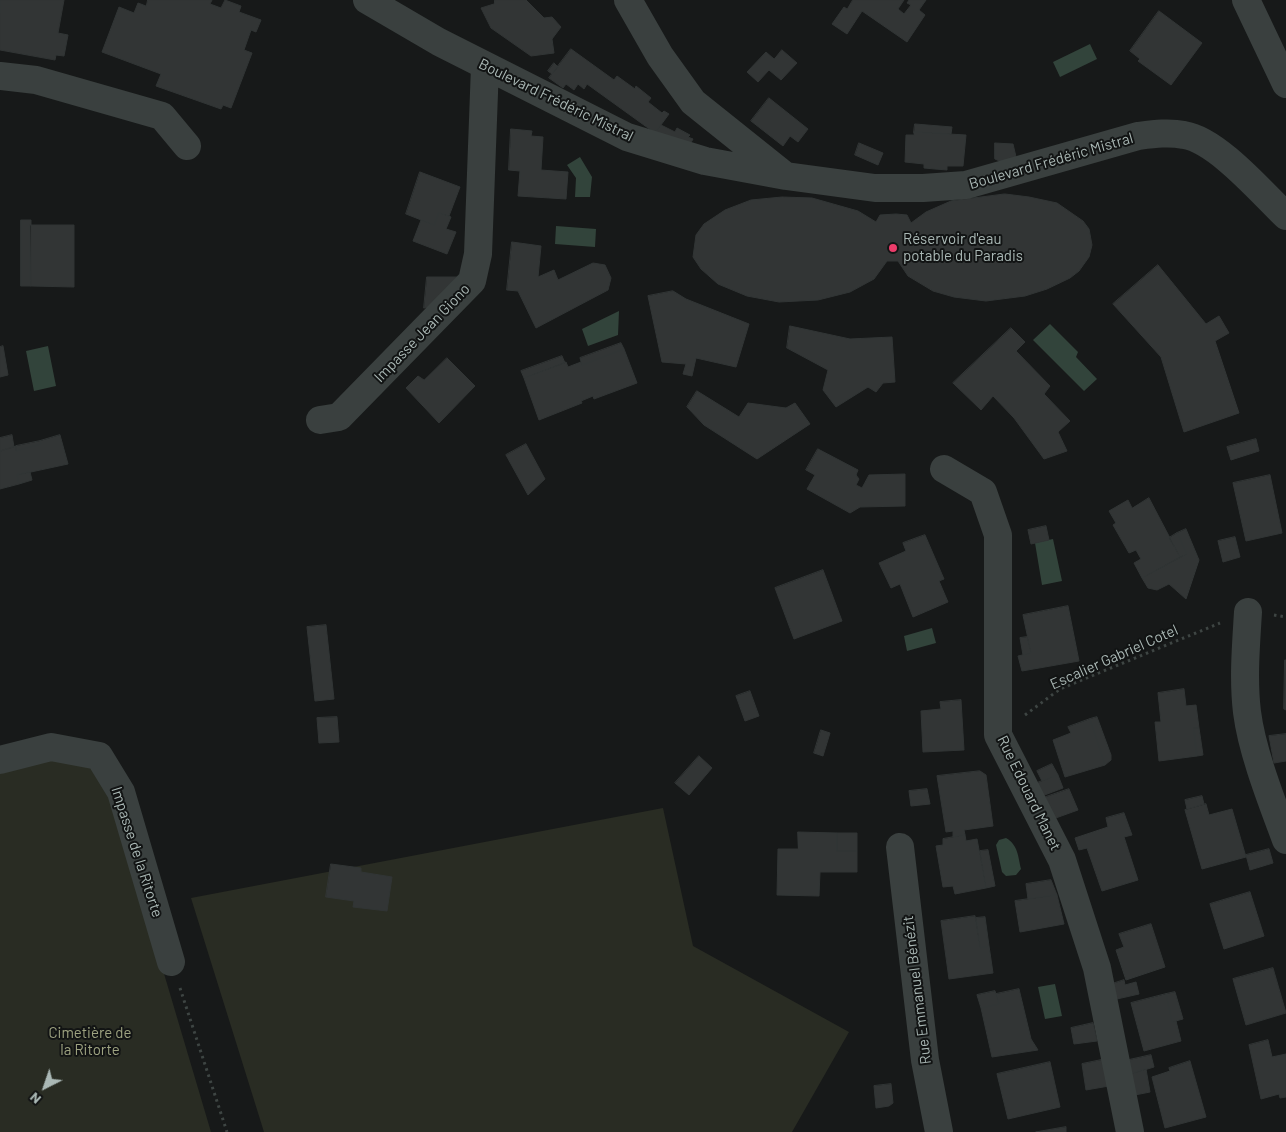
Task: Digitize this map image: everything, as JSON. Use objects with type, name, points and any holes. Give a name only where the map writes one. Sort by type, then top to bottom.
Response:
[{"type":"street","name":"Boulevard Frédéric Mistral","points":[[367,0],[485,66],[627,137],[705,160],[786,176],[875,188],[966,186],[1138,136],[1164,133],[1186,135],[1204,143],[1227,159],[1286,216]]},
{"type":"street","points":[[628,0],[660,56],[693,102],[786,176]]},
{"type":"street","points":[[1246,0],[1286,84]]},
{"type":"street","name":"Impasse Jean Giono","points":[[320,420],[339,417],[472,281],[478,254],[485,66]]},
{"type":"street","points":[[0,76],[36,80],[162,116],[187,146]]},
{"type":"street","name":"Rue Edouard Manet","points":[[944,468],[983,492],[998,535],[998,735],[1062,860],[1077,905],[1097,968],[1130,1132]]},
{"type":"street","points":[[1248,612],[1245,659],[1247,713],[1266,784],[1286,840]]},
{"type":"street","name":"Impasse de la Ritorte","points":[[0,760],[51,747],[99,756],[121,792],[171,962]]},
{"type":"street","name":"Rue Emmanuel Bénézit","points":[[900,847],[925,1060],[939,1132]]},
{"type":"path","name":"Escalier Gabriel Cotel","points":[[998,735],[1060,689],[1248,612]]},
{"type":"path","points":[[171,962],[227,1132]]},
{"type":"green space","name":"Cimetière de la Ritorte","points":[[54,756],[91,766],[111,795],[211,1132],[0,1132],[0,770]]},
{"type":"green space","points":[[663,808],[693,946],[849,1032],[792,1132],[264,1132],[191,898]]},
{"type":"shaded area","points":[[1090,44],[1097,59],[1060,77],[1053,62]]},
{"type":"shaded area","points":[[580,157],[592,177],[590,197],[575,197],[576,178],[567,165]]},
{"type":"shaded area","points":[[556,226],[596,229],[595,247],[555,244]]},
{"type":"shaded area","points":[[619,311],[618,335],[588,346],[582,329]]},
{"type":"shaded area","points":[[1050,324],[1078,352],[1076,357],[1097,379],[1084,391],[1033,340]]},
{"type":"shaded area","points":[[48,346],[56,386],[34,391],[26,351]]},
{"type":"shaded area","points":[[1053,539],[1062,581],[1042,585],[1035,543]]},
{"type":"shaded area","points":[[932,628],[936,643],[907,651],[904,636]]},
{"type":"shaded area","points":[[1006,838],[1013,844],[1018,855],[1021,869],[1016,875],[1006,876],[1002,872],[996,845],[999,840]]},
{"type":"shaded area","points":[[1055,984],[1062,1016],[1045,1019],[1038,987]]},
{"type":"building","points":[[0,0],[64,0],[58,33],[68,35],[64,56],[56,55],[55,60],[0,50]]},
{"type":"building","points":[[148,0],[212,0],[210,4],[221,8],[225,0],[241,6],[239,12],[261,20],[256,32],[251,30],[244,50],[252,53],[231,108],[223,105],[221,109],[156,86],[161,74],[102,52],[119,7],[134,13],[138,3],[146,6]]},
{"type":"building","points":[[495,0],[526,0],[544,18],[552,17],[561,27],[552,39],[554,53],[531,56],[491,28],[481,8],[494,4]]},
{"type":"building","points":[[853,0],[904,0],[898,9],[904,14],[911,5],[907,3],[909,0],[926,0],[919,10],[925,15],[907,42],[862,11],[847,34],[832,24],[844,7],[847,9]]},
{"type":"building","points":[[1159,11],[1202,43],[1171,85],[1138,61],[1140,59],[1130,51]]},
{"type":"building","points":[[571,49],[614,80],[617,76],[635,89],[636,86],[651,98],[648,102],[662,113],[664,111],[669,114],[655,133],[587,84],[584,89],[578,84],[574,90],[566,84],[563,88],[549,78]]},
{"type":"building","points":[[782,50],[797,63],[781,80],[769,70],[758,82],[747,72],[766,52],[774,59]]},
{"type":"building","points":[[554,63],[558,67],[552,74],[548,71]]},
{"type":"building","points":[[769,98],[808,129],[798,142],[790,136],[783,146],[751,121]]},
{"type":"building","points":[[915,124],[952,127],[951,134],[914,132]]},
{"type":"building","points":[[661,125],[675,132],[677,128],[690,135],[688,137],[693,139],[688,148],[655,133]]},
{"type":"building","points":[[511,129],[532,131],[531,136],[543,137],[541,170],[568,172],[566,199],[518,196],[520,171],[509,170]]},
{"type":"building","points":[[914,132],[966,135],[963,166],[947,166],[947,170],[924,168],[924,164],[905,162],[906,135],[914,135]]},
{"type":"building","points":[[859,143],[883,153],[878,165],[855,155]]},
{"type":"building","points":[[995,143],[1013,144],[1017,161],[1006,164],[995,159]]},
{"type":"building","points":[[420,172],[460,187],[449,216],[439,213],[434,225],[406,214]]},
{"type":"building","name":"Réservoir d'eau potable du Paradis","points":[[1005,194],[1057,203],[1083,221],[1089,229],[1092,245],[1089,257],[1079,271],[1070,278],[1047,289],[1025,296],[986,301],[954,297],[933,291],[908,276],[898,261],[887,261],[874,279],[850,292],[818,300],[779,302],[747,296],[718,284],[701,269],[693,257],[696,235],[704,224],[725,210],[751,200],[782,197],[812,198],[858,211],[876,222],[880,215],[896,214],[907,215],[911,223],[926,212],[951,201]]},
{"type":"building","points":[[439,213],[451,217],[446,229],[456,232],[447,254],[413,241],[421,220],[434,225]]},
{"type":"building","points":[[21,220],[31,220],[31,286],[21,286]]},
{"type":"building","points":[[30,225],[74,225],[74,287],[31,286]]},
{"type":"building","points":[[512,242],[541,246],[538,277],[554,270],[558,280],[593,263],[605,265],[611,278],[608,290],[536,328],[518,291],[507,290]]},
{"type":"building","points":[[1158,265],[1206,324],[1219,316],[1229,333],[1215,341],[1239,413],[1184,432],[1161,357],[1113,304]]},
{"type":"building","points":[[427,277],[461,277],[437,306],[424,308]]},
{"type":"building","points":[[673,291],[686,299],[749,324],[736,367],[696,358],[692,376],[683,374],[686,364],[662,362],[648,296]]},
{"type":"building","points":[[790,326],[850,339],[892,337],[895,382],[883,383],[876,392],[868,387],[836,407],[823,390],[828,370],[787,348]]},
{"type":"building","points":[[1011,328],[1025,342],[1016,351],[1050,386],[1044,394],[1070,421],[1058,432],[1067,451],[1044,459],[1014,418],[993,396],[981,410],[953,383]]},
{"type":"building","points":[[621,343],[624,349],[582,365],[580,358]]},
{"type":"building","points":[[3,346],[8,375],[0,377],[0,347]]},
{"type":"building","points":[[624,349],[637,383],[594,399],[593,396],[581,401],[582,403],[539,420],[524,378],[566,362],[568,367],[581,362],[582,365]]},
{"type":"building","points":[[562,356],[565,363],[524,378],[521,371]]},
{"type":"building","points":[[447,358],[475,386],[439,423],[406,388],[418,376],[424,380]]},
{"type":"building","points":[[697,391],[739,417],[748,403],[786,408],[795,403],[810,424],[757,459],[704,425],[687,407]]},
{"type":"building","points":[[12,435],[14,447],[0,451],[0,438]]},
{"type":"building","points":[[60,435],[68,464],[17,475],[19,484],[0,489],[0,451],[16,446],[16,451],[41,444],[40,441]]},
{"type":"building","points":[[1256,439],[1259,451],[1231,460],[1227,447]]},
{"type":"building","points":[[40,441],[41,444],[16,451],[16,446]]},
{"type":"building","points":[[526,444],[545,479],[528,495],[506,455]]},
{"type":"building","points":[[818,449],[858,470],[856,475],[859,479],[856,485],[862,488],[869,475],[905,474],[905,506],[860,507],[850,513],[807,489],[815,475],[806,470]]},
{"type":"building","points":[[30,472],[32,480],[19,484],[17,475]]},
{"type":"building","points":[[1270,475],[1282,533],[1246,541],[1233,483]]},
{"type":"building","points":[[1149,498],[1180,557],[1142,578],[1134,563],[1141,559],[1136,550],[1129,553],[1113,525],[1116,523],[1109,511],[1128,500],[1132,508]]},
{"type":"building","points":[[1046,526],[1049,540],[1031,544],[1028,530]]},
{"type":"building","points":[[1186,529],[1199,560],[1186,599],[1169,584],[1157,590],[1148,588],[1142,578],[1187,554],[1177,533]]},
{"type":"building","points":[[1177,533],[1187,554],[1180,557],[1169,538]]},
{"type":"building","points":[[925,535],[944,579],[939,581],[948,602],[913,617],[900,584],[891,588],[879,563],[906,551],[903,543]]},
{"type":"building","points":[[1235,537],[1240,557],[1223,562],[1218,541]]},
{"type":"building","points":[[823,570],[842,621],[794,639],[775,588]]},
{"type":"building","points":[[1068,606],[1079,661],[1022,671],[1018,656],[1031,653],[1023,615]]},
{"type":"building","points":[[326,625],[334,699],[315,701],[307,627]]},
{"type":"building","points":[[1027,637],[1031,653],[1023,655],[1020,638]]},
{"type":"building","points":[[1286,660],[1286,710],[1284,709]]},
{"type":"building","points":[[1184,689],[1186,706],[1196,705],[1199,728],[1194,728],[1197,756],[1159,761],[1155,722],[1161,722],[1158,693]]},
{"type":"building","points":[[750,691],[759,716],[745,721],[736,696]]},
{"type":"building","points":[[961,700],[964,750],[923,752],[921,711],[941,709],[940,702]]},
{"type":"building","points":[[337,717],[339,742],[319,743],[317,718]]},
{"type":"building","points":[[1097,717],[1111,755],[1111,760],[1105,765],[1090,719]]},
{"type":"building","points":[[1090,719],[1105,765],[1065,777],[1053,740],[1071,733],[1068,727]]},
{"type":"building","points":[[1194,728],[1199,728],[1203,755],[1197,756]]},
{"type":"building","points":[[821,730],[830,733],[823,756],[814,753]]},
{"type":"building","points":[[1286,734],[1286,761],[1274,763],[1269,736]]},
{"type":"building","points":[[699,756],[712,768],[689,795],[675,783]]},
{"type":"building","points":[[1052,764],[1058,775],[1042,781],[1037,771]]},
{"type":"building","points":[[980,771],[986,775],[993,826],[964,830],[965,835],[953,837],[953,831],[946,832],[937,776]]},
{"type":"building","points":[[1058,775],[1063,788],[1042,796],[1037,783]]},
{"type":"building","points":[[927,789],[930,804],[911,806],[909,791]]},
{"type":"building","points":[[1069,789],[1078,810],[1053,819],[1043,798]]},
{"type":"building","points":[[1202,796],[1204,804],[1187,809],[1185,800]]},
{"type":"building","points":[[1206,804],[1209,815],[1232,809],[1246,857],[1202,869],[1185,810]]},
{"type":"building","points":[[1124,813],[1132,835],[1124,837],[1138,880],[1102,891],[1087,848],[1079,850],[1075,838],[1108,827],[1106,818]]},
{"type":"building","points":[[798,832],[837,833],[837,851],[857,851],[857,872],[820,872],[819,896],[777,895],[778,849],[798,849]]},
{"type":"building","points":[[837,833],[857,833],[857,851],[837,851]]},
{"type":"building","points":[[965,835],[966,841],[977,839],[986,888],[955,894],[953,886],[943,887],[936,846],[943,845],[943,839]]},
{"type":"building","points":[[1269,849],[1273,863],[1250,870],[1246,855]]},
{"type":"building","points":[[988,850],[995,886],[986,888],[980,851]]},
{"type":"building","points":[[331,864],[361,868],[361,872],[392,877],[387,911],[353,907],[354,901],[326,897]]},
{"type":"building","points":[[1051,880],[1057,895],[1028,899],[1026,884]]},
{"type":"building","points":[[1250,892],[1264,936],[1224,949],[1210,904]]},
{"type":"building","points":[[1057,895],[1064,924],[1020,932],[1015,901]]},
{"type":"building","points":[[975,916],[980,948],[989,946],[993,973],[949,979],[941,921]]},
{"type":"building","points":[[985,917],[989,946],[980,948],[976,918]]},
{"type":"building","points":[[1151,924],[1165,967],[1126,980],[1116,950],[1124,947],[1119,934]]},
{"type":"building","points":[[1273,968],[1286,1013],[1246,1025],[1233,979]]},
{"type":"building","points":[[1124,980],[1125,985],[1136,982],[1139,994],[1117,999],[1112,984]]},
{"type":"building","points":[[1019,989],[1031,1039],[1038,1050],[992,1057],[981,1008],[999,1004],[996,994]]},
{"type":"building","points":[[995,991],[999,1004],[981,1008],[977,995]]},
{"type":"building","points":[[1175,992],[1183,1019],[1172,1022],[1166,994]]},
{"type":"building","points":[[1166,994],[1172,1022],[1176,1021],[1181,1041],[1144,1051],[1131,1003]]},
{"type":"building","points":[[1093,1023],[1097,1041],[1074,1044],[1071,1028]]},
{"type":"building","points":[[1268,1040],[1272,1057],[1286,1054],[1286,1097],[1280,1098],[1279,1094],[1261,1099],[1249,1045]]},
{"type":"building","points":[[1151,1055],[1154,1067],[1131,1074],[1129,1060]]},
{"type":"building","points":[[1106,1059],[1109,1086],[1086,1090],[1082,1064]]},
{"type":"building","points":[[1190,1061],[1206,1117],[1165,1128],[1152,1077],[1170,1071],[1169,1068]]},
{"type":"building","points":[[1050,1062],[1060,1107],[1008,1119],[997,1074]]},
{"type":"building","points":[[1146,1069],[1150,1092],[1135,1095],[1131,1074]]},
{"type":"building","points":[[891,1084],[893,1103],[889,1106],[876,1108],[874,1086]]},
{"type":"building","points":[[1066,1127],[1066,1132],[1036,1132]]},
{"type":"place","name":"Réservoir d'eau potable du Paradis","points":[[893,248]]}]
